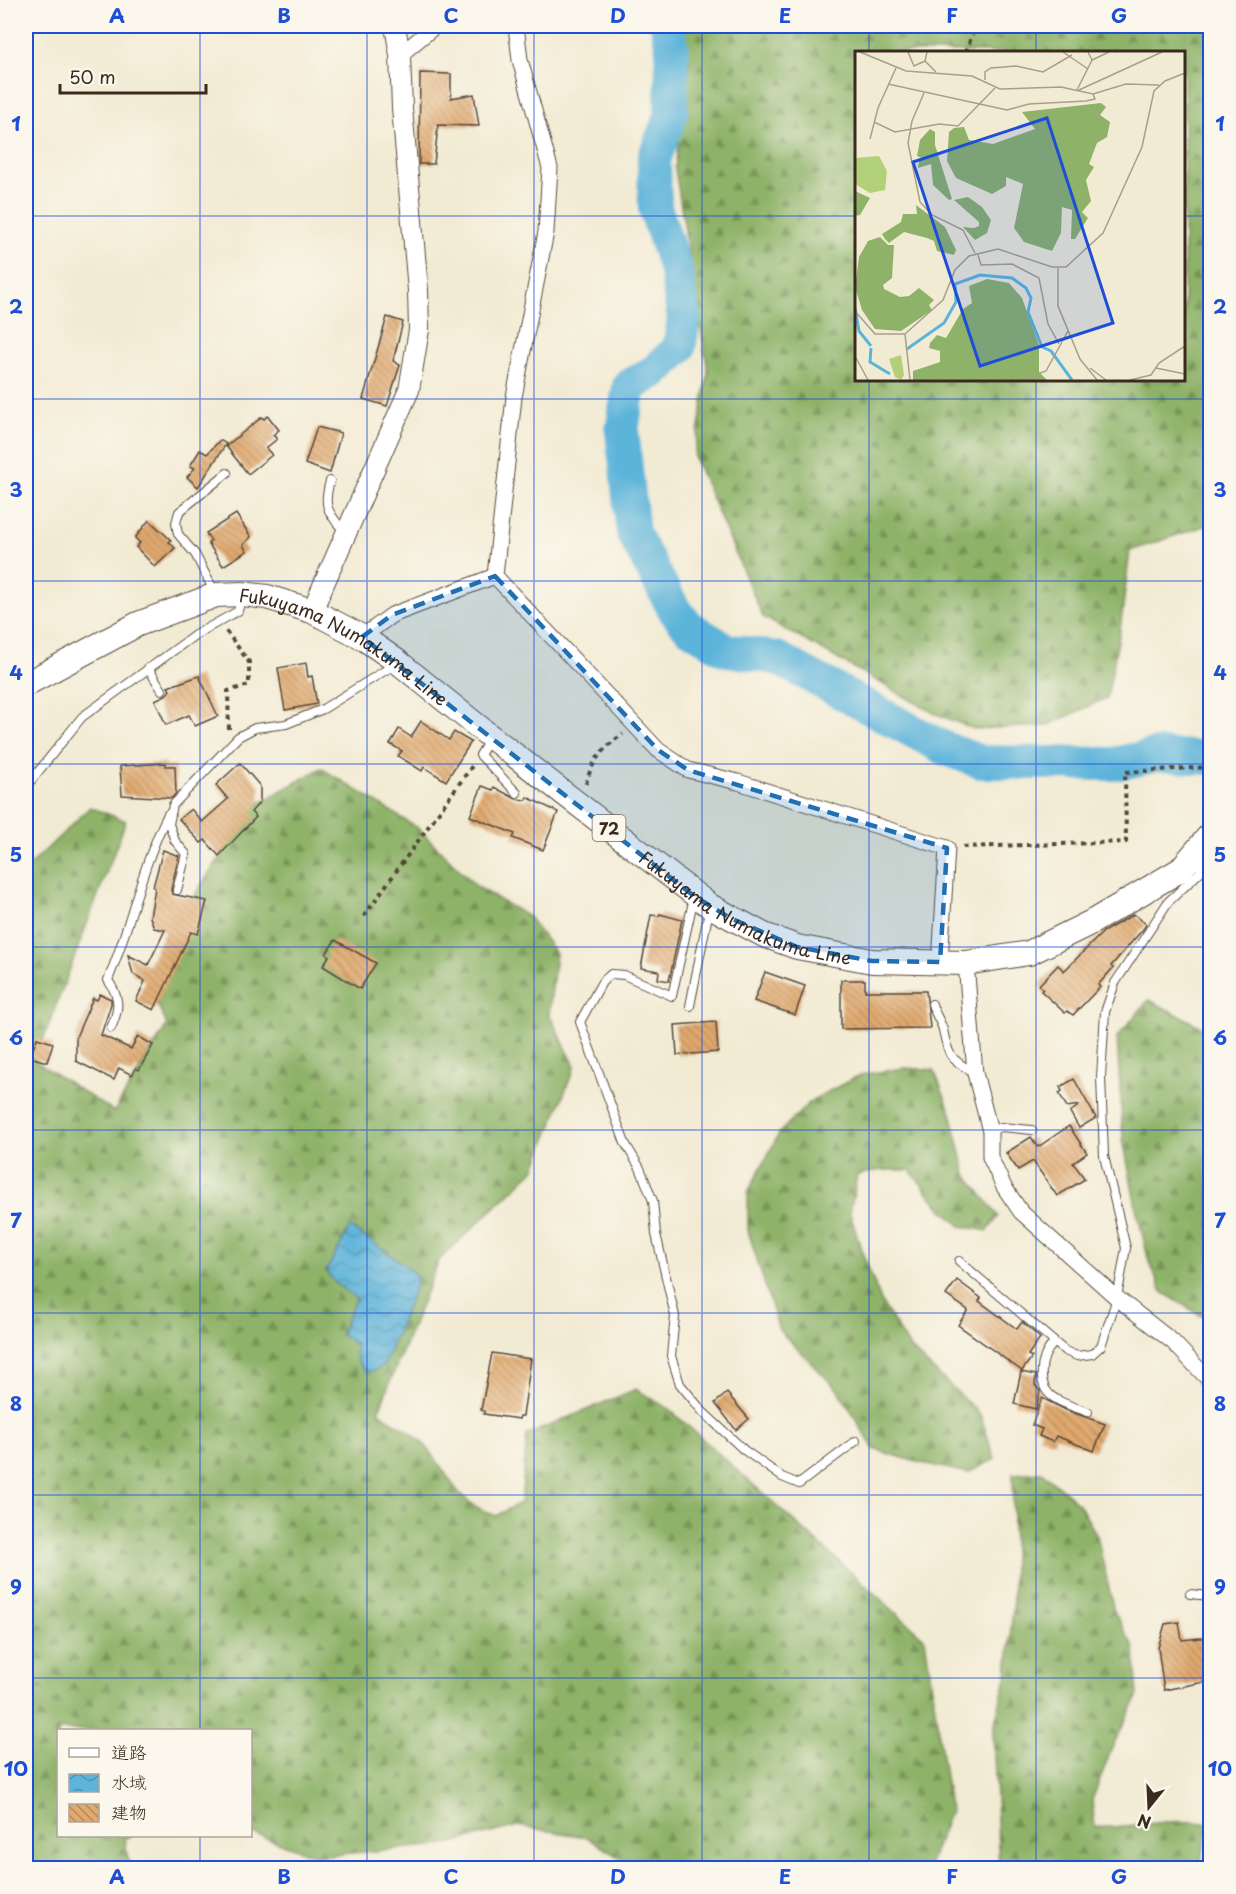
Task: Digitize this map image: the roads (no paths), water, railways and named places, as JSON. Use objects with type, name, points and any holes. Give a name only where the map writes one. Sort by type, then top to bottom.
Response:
[{"type":"main road","name":"Fukuyama Numakuma Line","points":[[26,684],[138,624],[216,595],[243,594],[267,597],[312,611],[362,637],[398,662],[485,746],[580,805],[702,901],[764,935],[797,947],[872,961],[966,963],[1029,953],[1092,922],[1180,870],[1206,842]]},
{"type":"street","points":[[312,611],[408,390],[419,330],[400,56],[395,26]]},
{"type":"street","points":[[400,56],[435,26]]},
{"type":"street","points":[[516,26],[520,60],[550,168],[546,232],[514,398],[495,576],[658,750],[688,770],[738,782],[947,848],[940,962]]},
{"type":"street","points":[[362,637],[392,615],[495,576]]},
{"type":"street","points":[[966,963],[975,1072],[990,1131],[990,1157],[1004,1187],[1021,1212],[1116,1298],[1173,1342],[1210,1381]]},
{"type":"lane","points":[[216,595],[195,554],[178,534],[176,523],[179,512],[227,473]]},
{"type":"lane","points":[[330,482],[325,497],[326,508],[346,534]]},
{"type":"lane","points":[[26,787],[82,717],[195,636],[238,611],[243,594]]},
{"type":"lane","points":[[111,1028],[119,1010],[117,993],[108,980],[119,953],[148,856],[173,805],[238,737],[255,728],[286,724],[322,709],[398,662]]},
{"type":"lane","points":[[148,668],[162,690]]},
{"type":"lane","points":[[485,746],[517,793]]},
{"type":"lane","points":[[173,805],[169,824],[175,841],[186,854],[177,890]]},
{"type":"lane","points":[[959,1261],[1053,1344],[1077,1356],[1092,1354],[1101,1346],[1116,1298],[1126,1248],[1104,1155],[1101,1077],[1105,1012],[1115,983],[1168,902],[1200,872],[1206,842]]},
{"type":"lane","points":[[690,1006],[702,901]]},
{"type":"lane","points":[[702,901],[672,996],[624,975],[611,974],[602,982],[580,1023],[625,1143],[640,1168],[654,1201],[656,1234],[675,1316],[671,1356],[680,1383],[703,1412],[744,1450],[782,1476],[799,1484],[856,1441]]},
{"type":"lane","points":[[932,1004],[943,1028],[943,1041],[954,1061],[975,1072]]},
{"type":"lane","points":[[990,1131],[1001,1127],[1032,1130]]},
{"type":"lane","points":[[1053,1344],[1045,1352],[1041,1373],[1045,1387],[1054,1399],[1088,1412]]},
{"type":"lane","points":[[1190,1594],[1210,1596]]},
{"type":"water","points":[[350,1227],[407,1266],[418,1278],[384,1366],[368,1373],[357,1360],[355,1343],[340,1334],[356,1298],[335,1283],[326,1271]]},
{"type":"waterway","points":[[667,26],[672,47],[671,115],[654,159],[655,208],[676,271],[684,319],[679,348],[655,371],[629,386],[622,431],[633,533],[675,611],[689,627],[726,650],[777,658],[944,748],[981,762],[1114,764],[1157,755],[1210,758]]}]
